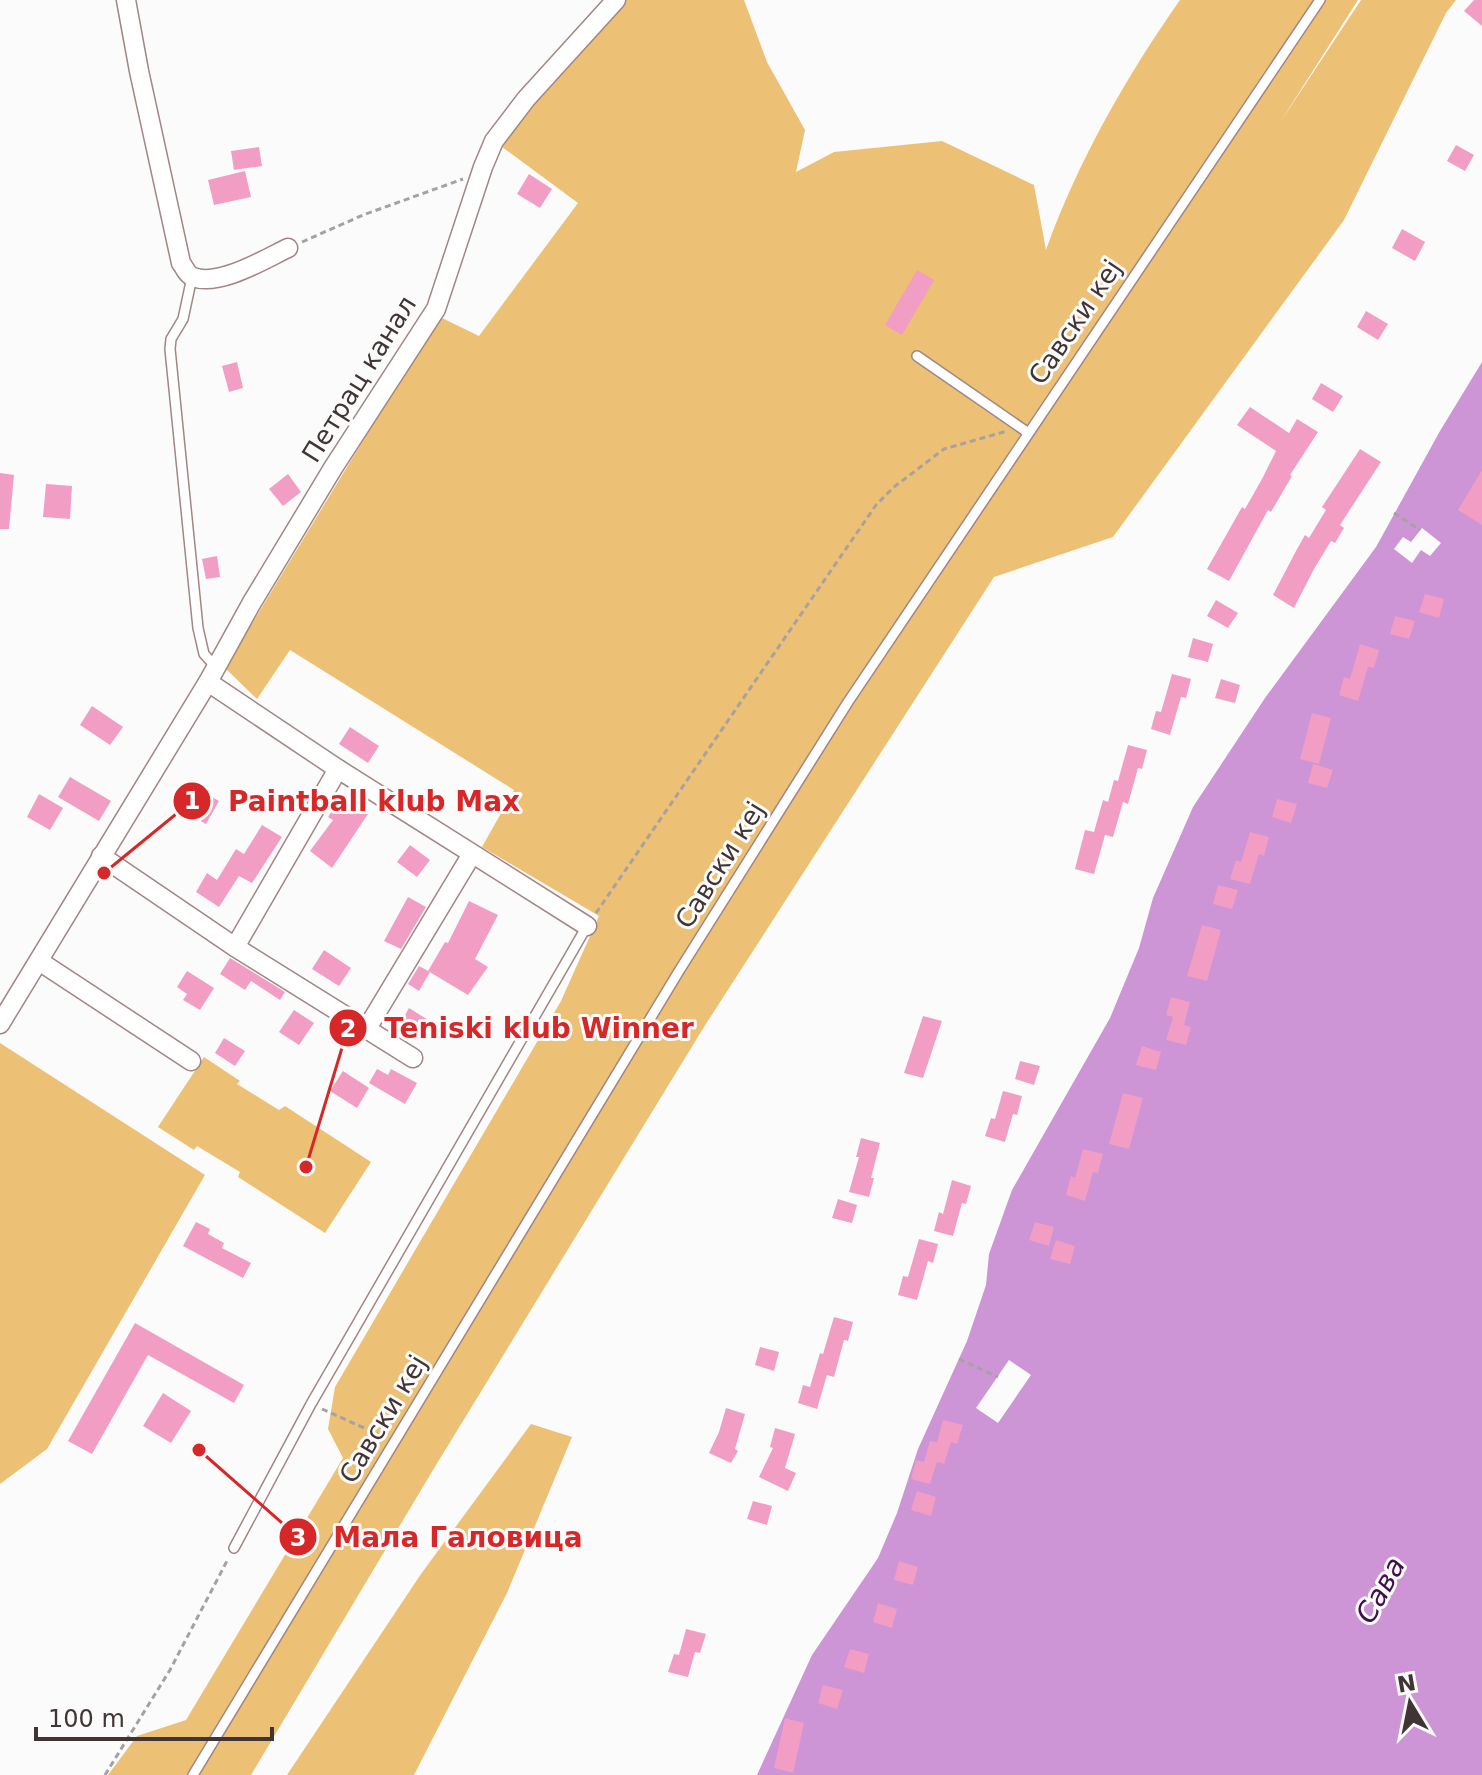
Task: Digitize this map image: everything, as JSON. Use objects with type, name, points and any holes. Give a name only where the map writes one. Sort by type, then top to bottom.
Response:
[{"type":"street","points":[[126,0],[181,263],[192,277],[215,278],[240,271],[288,248]]},
{"type":"street","name":"Петрац канал","points":[[0,1024],[333,468],[436,309],[494,141],[526,99],[616,0]]},
{"type":"street","points":[[212,674],[338,769],[587,926]]},
{"type":"street","points":[[235,947],[338,769]]},
{"type":"street","points":[[366,1030],[472,854]]},
{"type":"street","points":[[101,856],[235,947],[413,1058]]},
{"type":"street","points":[[39,961],[191,1061]]},
{"type":"lane","name":"Савски кеј","points":[[193,1775],[688,957],[848,702],[1024,430],[1320,0]]},
{"type":"lane","points":[[192,277],[183,319],[171,339],[170,349],[198,628],[212,674]]},
{"type":"lane","points":[[917,356],[1024,430]]},
{"type":"lane","points":[[234,1548],[311,1404],[587,926]]},
{"type":"path","points":[[288,248],[363,215],[441,189],[483,167]]},
{"type":"path","points":[[587,926],[876,505],[894,487],[944,449],[1024,430]]},
{"type":"path","points":[[1394,513],[1420,530]]},
{"type":"path","points":[[959,1359],[998,1377]]},
{"type":"path","points":[[311,1404],[395,1442]]},
{"type":"path","points":[[105,1775],[170,1670],[234,1548]]},
{"type":"shaded area","points":[[616,0],[744,0],[767,62],[805,130],[796,172],[834,152],[942,141],[1034,185],[1046,250],[1073,184],[1105,120],[1180,0],[1358,0],[1279,124],[1361,0],[1456,0],[1446,13],[1344,220],[1113,537],[994,577],[704,1027],[251,1775],[108,1775],[137,1736],[186,1720],[343,1458],[328,1429],[335,1387],[561,1001],[599,916],[482,847],[514,790],[290,650],[257,699],[225,668],[378,416],[442,318],[479,336],[578,203],[494,141]]},
{"type":"shaded area","points":[[0,1043],[205,1175],[47,1449],[0,1484]]},
{"type":"shaded area","points":[[204,1057],[240,1081],[237,1084],[279,1110],[285,1106],[371,1162],[325,1233],[238,1177],[240,1172],[197,1146],[194,1150],[158,1127]]},
{"type":"shaded area","points":[[531,1424],[572,1437],[507,1593],[414,1775],[287,1775],[421,1574]]},
{"type":"water","name":"Сава","points":[[1482,362],[1482,1775],[757,1775],[812,1655],[878,1558],[918,1449],[967,1341],[986,1285],[989,1254],[1012,1190],[1110,1018],[1139,948],[1153,898],[1193,807],[1265,698],[1376,547]]},
{"type":"pier","points":[[1422,528],[1441,543],[1430,556],[1421,550],[1412,563],[1394,549],[1403,537],[1411,542]]},
{"type":"pier","points":[[1009,1360],[1031,1375],[998,1423],[976,1408]]},
{"type":"building","points":[[1474,0],[1482,0],[1482,26],[1464,11]]},
{"type":"building","points":[[1456,145],[1474,155],[1465,171],[1447,161]]},
{"type":"building","points":[[259,147],[262,166],[234,170],[231,151]]},
{"type":"building","points":[[245,171],[251,197],[214,205],[208,180]]},
{"type":"building","points":[[529,174],[552,189],[540,208],[517,194]]},
{"type":"building","points":[[1402,229],[1425,242],[1415,261],[1392,248]]},
{"type":"building","points":[[917,270],[934,280],[902,335],[885,325]]},
{"type":"building","points":[[1366,311],[1388,324],[1378,340],[1357,327]]},
{"type":"building","points":[[237,362],[243,388],[229,392],[222,366]]},
{"type":"building","points":[[1321,383],[1343,396],[1333,412],[1312,399]]},
{"type":"building","points":[[1250,407],[1289,433],[1297,419],[1318,432],[1271,512],[1268,510],[1229,581],[1207,569],[1242,507],[1245,509],[1276,451],[1237,425]]},
{"type":"building","points":[[1360,449],[1381,462],[1340,525],[1344,528],[1335,543],[1331,541],[1294,608],[1273,595],[1305,535],[1309,538],[1326,510],[1322,507]]},
{"type":"building","points":[[1482,470],[1482,525],[1458,510]]},
{"type":"building","points":[[0,473],[14,475],[9,529],[0,529]]},
{"type":"building","points":[[288,474],[301,492],[283,506],[269,489]]},
{"type":"building","points":[[46,484],[72,486],[70,519],[43,517]]},
{"type":"building","points":[[217,556],[220,577],[206,579],[202,559]]},
{"type":"building","points":[[1425,594],[1444,599],[1439,618],[1419,612]]},
{"type":"building","points":[[1216,600],[1238,613],[1228,628],[1207,616]]},
{"type":"building","points":[[1395,616],[1415,621],[1409,639],[1390,634]]},
{"type":"building","points":[[1193,638],[1213,644],[1208,662],[1188,657]]},
{"type":"building","points":[[1360,644],[1379,650],[1374,668],[1368,667],[1358,701],[1339,695],[1344,677],[1350,679]]},
{"type":"building","points":[[1172,674],[1191,679],[1186,698],[1181,697],[1170,735],[1151,729],[1156,711],[1161,712]]},
{"type":"building","points":[[1221,679],[1240,685],[1235,703],[1215,698]]},
{"type":"building","points":[[92,706],[123,727],[110,745],[80,725]]},
{"type":"building","points":[[1312,713],[1331,718],[1319,764],[1300,759]]},
{"type":"building","points":[[350,727],[379,746],[368,763],[339,744]]},
{"type":"building","points":[[1128,745],[1147,750],[1142,769],[1138,768],[1128,804],[1123,802],[1113,837],[1105,835],[1094,874],[1075,869],[1085,830],[1094,832],[1103,800],[1108,802],[1114,780],[1118,781]]},
{"type":"building","points":[[1313,764],[1333,770],[1327,788],[1308,783]]},
{"type":"building","points":[[70,777],[111,801],[99,821],[58,797]]},
{"type":"building","points":[[195,787],[219,801],[206,824],[181,810]]},
{"type":"building","points":[[39,794],[63,808],[50,830],[27,817]]},
{"type":"building","points":[[342,796],[368,814],[332,868],[310,851],[333,820],[328,817]]},
{"type":"building","points":[[1277,799],[1297,804],[1291,823],[1272,817]]},
{"type":"building","points":[[262,825],[282,837],[252,883],[239,876],[219,907],[196,892],[207,873],[217,880],[236,849],[244,854]]},
{"type":"building","points":[[1250,832],[1269,837],[1264,856],[1259,854],[1250,884],[1230,879],[1236,860],[1241,862]]},
{"type":"building","points":[[410,845],[430,860],[417,877],[397,862]]},
{"type":"building","points":[[1218,885],[1238,890],[1232,909],[1213,904]]},
{"type":"building","points":[[408,897],[426,907],[401,949],[384,941]]},
{"type":"building","points":[[469,901],[498,915],[475,959],[488,967],[468,995],[428,971],[445,942],[448,943]]},
{"type":"building","points":[[1202,925],[1221,930],[1207,981],[1187,976]]},
{"type":"building","points":[[324,950],[351,968],[339,986],[312,969]]},
{"type":"building","points":[[230,958],[285,992],[280,1000],[251,981],[245,990],[220,974]]},
{"type":"building","points":[[419,966],[430,972],[419,991],[408,984]]},
{"type":"building","points":[[187,971],[214,988],[200,1010],[183,1000],[187,994],[177,987]]},
{"type":"building","points":[[1171,997],[1190,1002],[1184,1025],[1191,1027],[1186,1045],[1166,1040],[1173,1017],[1166,1015]]},
{"type":"building","points":[[409,1008],[433,1023],[424,1038],[400,1024]]},
{"type":"building","points":[[294,1010],[314,1023],[299,1045],[279,1032]]},
{"type":"building","points":[[923,1016],[942,1021],[923,1078],[904,1073]]},
{"type":"building","points":[[224,1038],[245,1051],[235,1066],[215,1053]]},
{"type":"building","points":[[1142,1046],[1161,1052],[1156,1070],[1136,1065]]},
{"type":"building","points":[[1020,1061],[1040,1066],[1034,1085],[1015,1079]]},
{"type":"building","points":[[377,1069],[388,1075],[391,1069],[417,1083],[405,1104],[369,1083]]},
{"type":"building","points":[[343,1071],[369,1088],[357,1108],[330,1091]]},
{"type":"building","points":[[1003,1091],[1022,1096],[1005,1142],[985,1136],[991,1118],[995,1119]]},
{"type":"building","points":[[1123,1093],[1143,1098],[1129,1149],[1109,1144]]},
{"type":"building","points":[[861,1138],[880,1143],[869,1197],[849,1192]]},
{"type":"building","points":[[1083,1149],[1103,1154],[1098,1173],[1093,1172],[1085,1201],[1066,1195],[1071,1176],[1075,1178]]},
{"type":"building","points":[[952,1180],[971,1186],[966,1204],[962,1203],[953,1236],[934,1231],[939,1212],[943,1214]]},
{"type":"building","points":[[838,1199],[857,1205],[852,1223],[832,1218]]},
{"type":"building","points":[[196,1222],[210,1229],[208,1234],[224,1243],[222,1248],[251,1263],[243,1278],[183,1246]]},
{"type":"building","points":[[1035,1222],[1054,1227],[1049,1246],[1029,1240]]},
{"type":"building","points":[[919,1239],[938,1244],[933,1263],[928,1261],[917,1300],[898,1295],[903,1276],[908,1277]]},
{"type":"building","points":[[1056,1240],[1075,1246],[1070,1264],[1050,1259]]},
{"type":"building","points":[[834,1317],[853,1322],[848,1341],[844,1340],[834,1377],[827,1375],[817,1409],[798,1403],[803,1385],[810,1387]]},
{"type":"building","points":[[135,1323],[244,1385],[234,1403],[148,1355],[92,1454],[68,1441]]},
{"type":"building","points":[[760,1347],[779,1352],[774,1371],[755,1365]]},
{"type":"building","points":[[163,1393],[191,1411],[171,1443],[143,1426]]},
{"type":"building","points":[[726,1408],[745,1414],[735,1449],[738,1451],[731,1463],[709,1453]]},
{"type":"building","points":[[943,1420],[963,1425],[957,1444],[951,1442],[944,1464],[937,1462],[930,1484],[911,1479],[916,1460],[924,1462],[930,1441],[937,1442]]},
{"type":"building","points":[[775,1428],[795,1434],[785,1468],[796,1473],[788,1491],[759,1477],[773,1448],[770,1447]]},
{"type":"building","points":[[917,1491],[936,1497],[931,1516],[911,1510]]},
{"type":"building","points":[[753,1501],[772,1506],[767,1525],[747,1519]]},
{"type":"building","points":[[899,1561],[918,1567],[913,1585],[894,1580]]},
{"type":"building","points":[[878,1603],[897,1609],[892,1628],[873,1622]]},
{"type":"building","points":[[686,1629],[706,1634],[700,1653],[695,1652],[688,1677],[668,1672],[674,1654],[679,1655]]},
{"type":"building","points":[[850,1649],[869,1654],[864,1673],[844,1667]]},
{"type":"building","points":[[823,1685],[843,1690],[837,1709],[818,1703]]},
{"type":"building","points":[[785,1718],[804,1723],[793,1773],[774,1768]]},
{"type":"place","name":"Paintball klub Max","points":[[104,873]]},
{"type":"place","name":"Teniski klub Winner","points":[[306,1167]]},
{"type":"place","name":"Мала Галовица","points":[[199,1450]]}]
